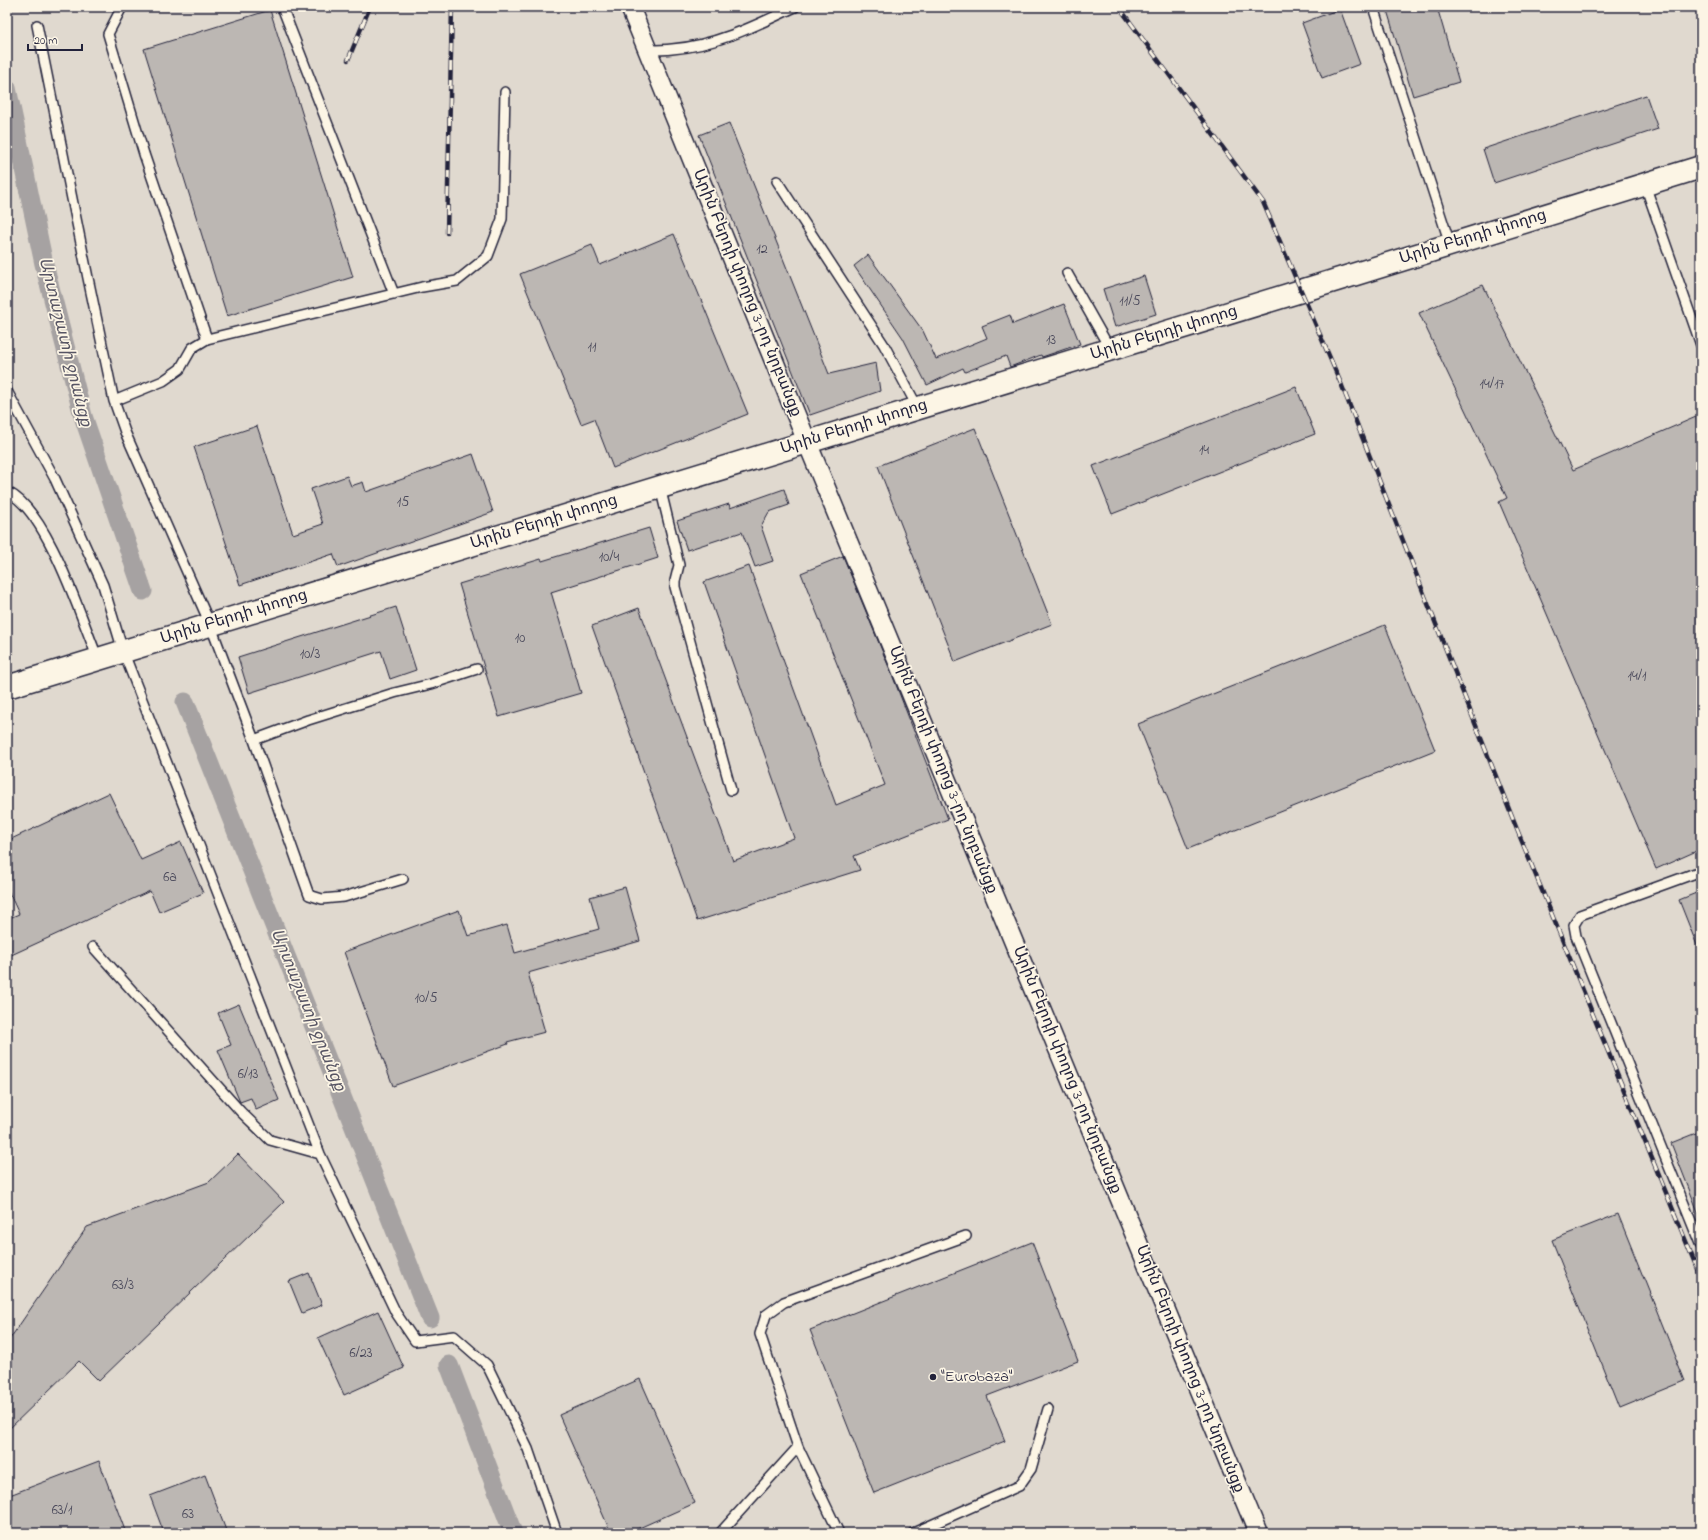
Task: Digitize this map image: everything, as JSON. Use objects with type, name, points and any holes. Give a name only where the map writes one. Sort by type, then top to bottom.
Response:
[{"type":"street","name":"Արին Բերդի փողոց 3-րդ նրբանցք","points":[[630,7],[807,442],[1258,1533]]},
{"type":"street","name":"Արին Բերդի փողոց","points":[[7,687],[1701,167]]},
{"type":"lane","points":[[122,7],[108,34],[144,154],[207,339]]},
{"type":"lane","points":[[282,7],[394,294]]},
{"type":"lane","points":[[648,50],[673,49],[707,43],[761,23],[795,7]]},
{"type":"lane","points":[[1373,7],[1450,244]]},
{"type":"lane","points":[[37,25],[114,401],[125,432],[210,624],[254,740],[309,895],[322,899],[344,896],[403,879]]},
{"type":"lane","points":[[114,401],[163,381],[180,369],[192,348],[207,339],[422,287],[457,281],[488,256],[502,219],[505,92]]},
{"type":"lane","points":[[777,181],[884,345],[918,408]]},
{"type":"lane","points":[[1645,183],[1701,345]]},
{"type":"lane","points":[[1067,273],[1110,349]]},
{"type":"lane","points":[[7,391],[55,479],[103,585],[123,651],[320,1154],[396,1312],[415,1341],[454,1336],[487,1365],[528,1449],[557,1533]]},
{"type":"lane","points":[[660,487],[679,565],[674,581],[675,587],[731,790]]},
{"type":"lane","points":[[7,492],[12,494],[34,516],[52,544],[98,659]]},
{"type":"lane","points":[[254,740],[323,715],[394,693],[431,684],[477,669]]},
{"type":"lane","points":[[1701,871],[1580,915],[1574,925],[1579,943],[1701,1246]]},
{"type":"lane","points":[[93,947],[241,1112],[270,1140],[320,1154]]},
{"type":"lane","points":[[839,1533],[798,1447],[760,1334],[766,1315],[784,1302],[966,1236]]},
{"type":"lane","points":[[913,1533],[1019,1486],[1031,1469],[1048,1410]]},
{"type":"lane","points":[[720,1533],[798,1447]]},
{"type":"shaded area","points":[[7,7],[1701,7],[1701,1533],[7,1533]]},
{"type":"building","points":[[1386,7],[1437,7],[1459,82],[1413,96]]},
{"type":"building","points":[[1340,9],[1360,64],[1322,78],[1302,23]]},
{"type":"building","points":[[270,10],[353,277],[227,316],[144,49]]},
{"type":"building","points":[[1646,95],[1658,129],[1494,183],[1483,149]]},
{"type":"building","points":[[729,123],[829,374],[876,363],[880,391],[810,415],[699,135]]},
{"type":"building","points":[[674,234],[748,414],[613,468],[594,419],[581,424],[520,274],[592,245],[600,265]]},
{"type":"building","points":[[868,255],[923,331],[936,359],[987,338],[982,326],[1010,315],[1013,324],[1064,304],[1080,344],[1042,357],[1041,355],[1010,367],[1006,356],[965,372],[963,368],[927,385],[903,338],[854,266]]},
{"type":"building","points":[[1144,276],[1156,314],[1115,327],[1103,289]]},
{"type":"building","points":[[1483,285],[1573,470],[1696,417],[1701,428],[1701,849],[1656,869],[1499,502],[1507,498],[1419,313]]},
{"type":"building","points":[[1296,387],[1315,434],[1112,514],[1093,466]]},
{"type":"building","points":[[257,426],[293,534],[323,524],[311,489],[347,476],[351,486],[363,482],[366,492],[473,454],[493,512],[338,567],[333,554],[240,585],[194,447]]},
{"type":"building","points":[[975,428],[1052,624],[955,662],[878,466]]},
{"type":"building","points":[[784,489],[789,505],[769,512],[761,526],[773,561],[755,567],[742,532],[687,550],[677,521],[729,504],[730,508]]},
{"type":"building","points":[[649,528],[658,558],[551,592],[581,693],[499,717],[459,584],[541,559],[542,561]]},
{"type":"building","points":[[843,556],[893,677],[948,819],[854,856],[860,870],[697,921],[592,626],[639,608],[733,861],[794,838],[704,582],[749,566],[836,805],[885,785],[801,573]]},
{"type":"building","points":[[396,607],[416,670],[390,679],[381,651],[249,693],[238,657]]},
{"type":"building","points":[[1385,625],[1435,750],[1188,849],[1138,724]]},
{"type":"building","points":[[109,793],[141,860],[181,842],[203,893],[159,912],[150,891],[7,957],[7,919],[19,914],[7,888],[7,841]]},
{"type":"building","points":[[625,887],[640,941],[528,973],[545,1032],[507,1042],[508,1044],[393,1086],[344,952],[459,910],[468,936],[507,925],[515,953],[599,929],[590,897]]},
{"type":"building","points":[[1701,891],[1701,953],[1700,953],[1679,900]]},
{"type":"building","points":[[239,1004],[279,1100],[256,1110],[251,1098],[240,1102],[218,1050],[231,1045],[218,1013]]},
{"type":"building","points":[[1701,1131],[1701,1217],[1700,1217],[1671,1143]]},
{"type":"building","points":[[238,1154],[284,1202],[99,1381],[79,1361],[7,1431],[7,1343],[87,1227],[209,1182]]},
{"type":"building","points":[[1618,1214],[1685,1381],[1619,1408],[1552,1240]]},
{"type":"building","name":"\"Eurobaza\"","points":[[1032,1242],[1078,1361],[987,1396],[1005,1441],[874,1493],[810,1330]]},
{"type":"building","points":[[309,1273],[322,1305],[302,1313],[289,1281]]},
{"type":"building","points":[[378,1311],[404,1368],[344,1395],[318,1338]]},
{"type":"building","points":[[640,1379],[695,1503],[628,1533],[611,1533],[559,1415]]},
{"type":"building","points":[[99,1461],[126,1533],[10,1533],[7,1524],[7,1496]]},
{"type":"building","points":[[205,1475],[227,1533],[164,1533],[150,1496]]},
{"type":"waterway","name":"Արտաշատի ջրանցք","points":[[7,88],[44,264],[83,416],[143,591]]},
{"type":"waterway","name":"Արտաշատի ջրանցք","points":[[185,702],[430,1318]]},
{"type":"waterway","name":"Արտաշատի ջրանցք","points":[[449,1365],[513,1533]]},
{"type":"railway","points":[[348,60],[370,7]]},
{"type":"railway","points":[[447,233],[452,7]]},
{"type":"railway","points":[[1119,7],[1263,202],[1342,386],[1516,827],[1701,1278]]},
{"type":"place","name":"\"Eurobaza\"","points":[[933,1377]]}]
